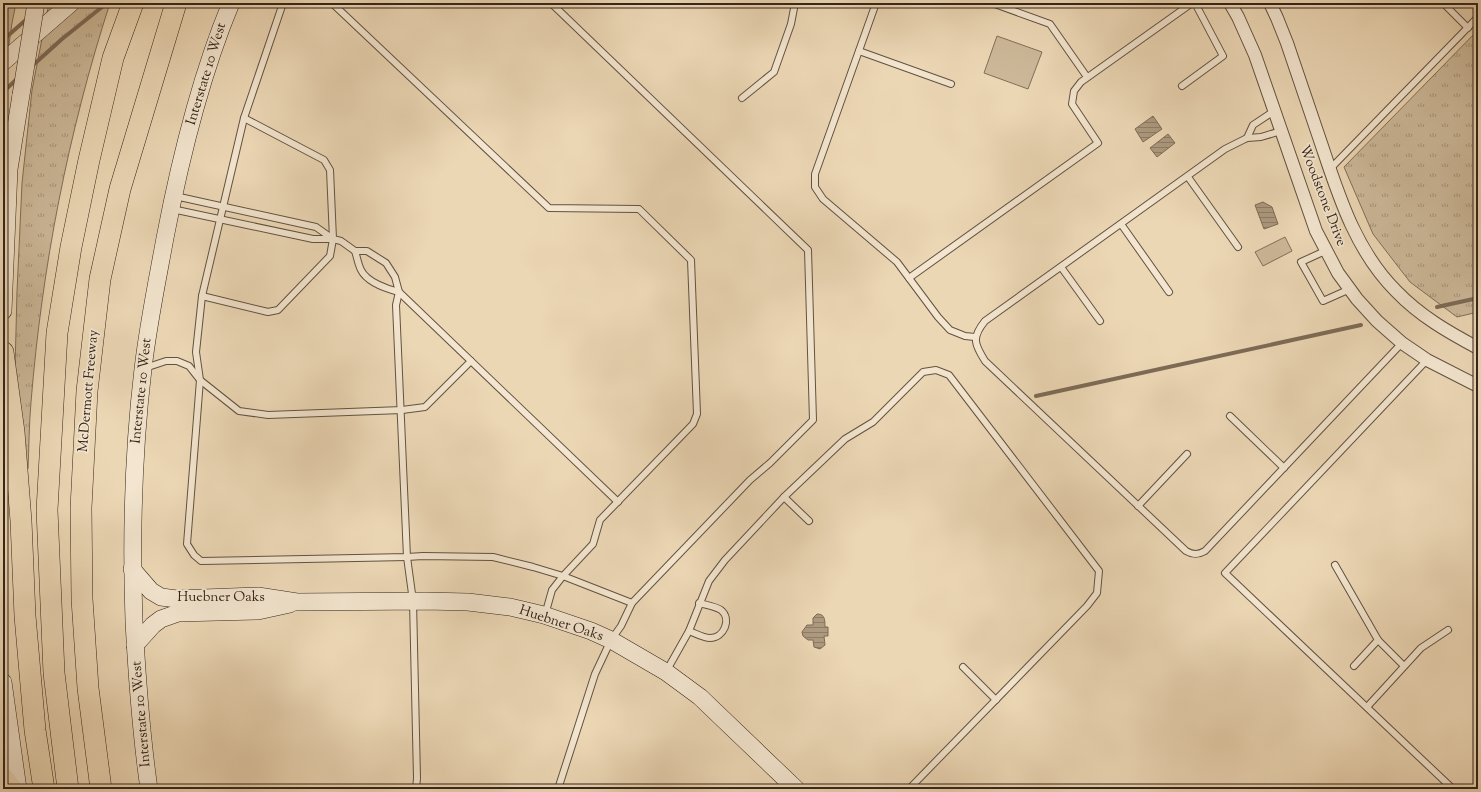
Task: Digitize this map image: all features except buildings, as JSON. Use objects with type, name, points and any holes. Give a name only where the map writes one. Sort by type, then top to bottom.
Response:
[{"type":"highway","points":[[68,789],[54,672],[47,510],[57,333],[71,247],[89,160],[113,58],[133,3]]},
{"type":"highway","name":"McDermott Freeway","points":[[101,789],[88,688],[82,599],[81,508],[87,391],[100,279],[120,189],[176,3]]},
{"type":"highway","points":[[3,352],[14,439],[21,521],[25,616],[35,730],[44,789]]},
{"type":"main road","points":[[3,311],[9,169],[36,3]]},
{"type":"main road","points":[[3,62],[71,3]]},
{"type":"main road","name":"Interstate 10 West","points":[[150,789],[138,701],[132,569],[132,506],[143,369],[156,284],[172,202],[202,88],[219,31],[231,3]]},
{"type":"main road","name":"Huebner Oaks","points":[[132,569],[151,591],[161,597],[177,599],[258,596],[297,602],[468,602],[510,607],[544,615],[591,631],[611,640],[666,672],[700,697],[796,789]]},
{"type":"main road","name":"Huebner Oaks","points":[[136,645],[153,625],[161,619],[178,613],[258,611],[297,602]]},
{"type":"main road","points":[[3,682],[18,789]]},
{"type":"main road","points":[[3,777],[13,789]]},
{"type":"street","name":"Woodstone Drive","points":[[1230,3],[1255,55],[1316,231],[1325,251],[1338,273],[1377,321],[1402,343],[1427,360],[1478,386]]},
{"type":"street","name":"Woodstone Drive","points":[[1270,3],[1287,43],[1342,205],[1365,253],[1395,291],[1425,317],[1447,332],[1478,348]]},
{"type":"lane","points":[[283,3],[244,118],[202,296],[196,352],[200,380],[187,544],[200,561],[423,556],[493,557],[563,576],[632,604]]},
{"type":"lane","points":[[332,3],[549,208],[639,209],[691,260],[697,414],[693,424],[600,520],[593,544],[552,590],[544,615]]},
{"type":"lane","points":[[551,3],[808,250],[813,420],[770,463],[750,480],[632,604],[621,626],[611,640],[596,674],[558,789]]},
{"type":"lane","points":[[742,98],[774,72],[791,24],[795,3]]},
{"type":"lane","points":[[876,3],[815,174],[814,187],[823,199],[897,262],[938,317],[950,330],[965,336],[975,337]]},
{"type":"lane","points":[[992,3],[1050,24],[1087,77]]},
{"type":"lane","points":[[908,278],[1098,143],[1072,104],[1074,91],[1087,77],[1194,3],[1223,56],[1182,86]]},
{"type":"lane","points":[[1443,3],[1468,28]]},
{"type":"lane","points":[[1330,169],[1478,17]]},
{"type":"lane","points":[[859,51],[951,84]]},
{"type":"lane","points":[[1246,138],[1253,125],[1274,111]]},
{"type":"lane","points":[[202,296],[268,312],[278,310],[330,256],[332,238],[330,170],[324,160],[244,118]]},
{"type":"lane","points":[[1281,131],[1261,137],[1246,138],[1225,149],[1188,177],[985,321],[979,328],[975,337],[977,348],[986,361],[1186,551],[1192,554],[1199,554],[1205,551],[1402,343]]},
{"type":"lane","points":[[1188,177],[1238,247]]},
{"type":"lane","points":[[172,202],[223,207],[316,227],[332,238],[341,241],[356,251],[367,251],[386,263],[395,277],[399,292],[396,305],[402,410],[407,557],[413,601],[417,772],[416,789]]},
{"type":"lane","points":[[172,202],[220,220],[313,239],[332,238]]},
{"type":"lane","points":[[1121,224],[1169,292]]},
{"type":"lane","points":[[356,251],[361,271],[371,280],[399,292],[618,502]]},
{"type":"lane","points":[[1325,251],[1301,262],[1323,301],[1350,289]]},
{"type":"lane","points":[[1061,267],[1100,321]]},
{"type":"lane","points":[[1427,360],[1225,573],[1453,789]]},
{"type":"lane","points":[[143,369],[166,361],[177,361],[189,366],[200,380],[239,411],[268,415],[402,410],[425,407],[472,361]]},
{"type":"lane","points":[[666,672],[689,631],[709,581],[725,560],[784,497],[845,439],[873,422],[923,372],[936,370],[949,375],[1098,571],[1097,594],[909,789]]},
{"type":"lane","points":[[1230,416],[1284,468]]},
{"type":"lane","points":[[1138,506],[1187,454]]},
{"type":"lane","points":[[784,497],[809,521]]},
{"type":"lane","points":[[1335,564],[1378,640],[1404,666]]},
{"type":"lane","points":[[689,631],[710,638],[715,637],[724,630],[726,625],[724,614],[720,610],[699,603]]},
{"type":"lane","points":[[1367,707],[1421,648],[1448,630]]},
{"type":"lane","points":[[1354,666],[1378,640]]},
{"type":"lane","points":[[963,668],[996,700]]},
{"type":"green space","points":[[3,3],[16,3],[3,86]]},
{"type":"green space","points":[[49,3],[110,3],[81,101],[69,151],[50,251],[42,301],[30,410],[28,469],[22,467],[15,369],[17,292],[22,183],[32,90]]},
{"type":"green space","points":[[1478,30],[1478,312],[1457,317],[1410,282],[1373,234],[1344,167]]},
{"type":"green space","points":[[997,36],[1042,52],[1028,89],[984,73]]},
{"type":"green space","points":[[1285,237],[1292,251],[1263,266],[1255,252]]},
{"type":"shaded area","points":[[1153,116],[1162,129],[1143,142],[1135,129]]},
{"type":"shaded area","points":[[1168,134],[1175,143],[1157,157],[1150,148]]},
{"type":"shaded area","points":[[1263,202],[1272,207],[1278,224],[1264,229],[1255,205]]},
{"type":"shaded area","points":[[817,614],[823,616],[825,620],[825,627],[828,627],[828,636],[824,636],[825,645],[820,649],[814,647],[813,640],[808,640],[803,636],[802,632],[807,625],[813,625],[813,618]]},
{"type":"waterway","points":[[32,66],[62,39],[107,3]]},
{"type":"waterway","points":[[3,40],[28,18]]},
{"type":"waterway","points":[[3,92],[18,78]]},
{"type":"waterway","points":[[1437,307],[1478,298]]},
{"type":"waterway","points":[[1036,396],[1361,325]]}]
